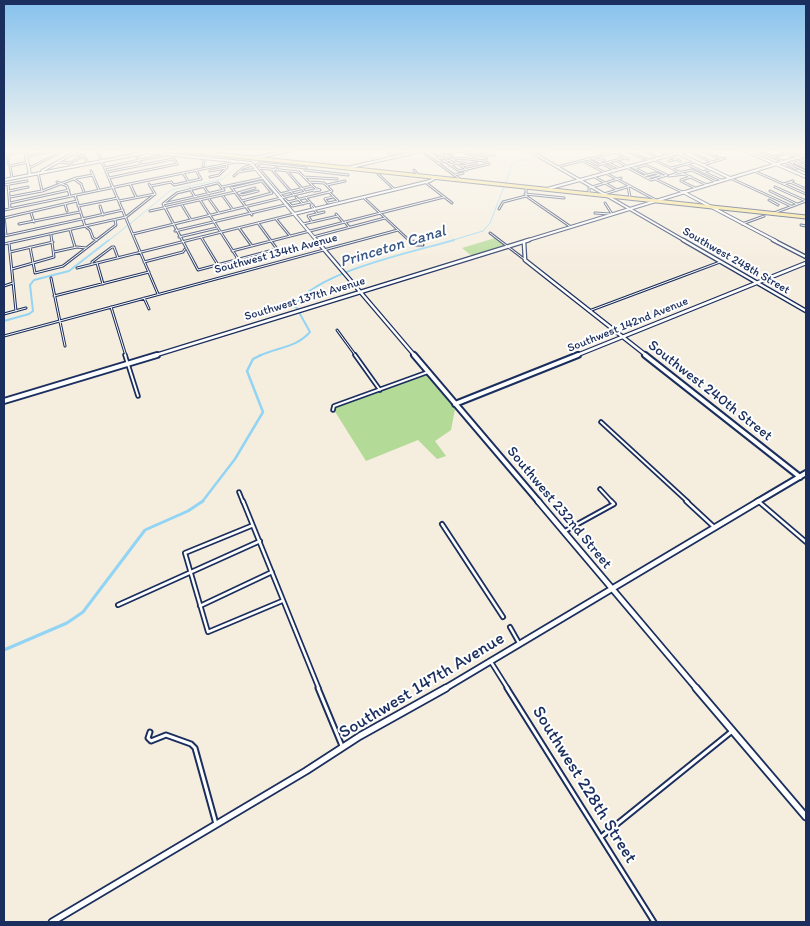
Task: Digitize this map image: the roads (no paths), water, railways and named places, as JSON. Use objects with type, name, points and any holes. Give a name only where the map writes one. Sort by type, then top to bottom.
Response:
[{"type":"highway","points":[[588,193],[715,208],[806,216]]},
{"type":"highway","points":[[591,193],[774,213]]},
{"type":"highway","points":[[665,202],[681,203]]},
{"type":"street","points":[[9,193],[10,209]]},
{"type":"street","points":[[10,197],[30,193]]},
{"type":"street","points":[[10,203],[54,193]]},
{"type":"street","points":[[4,210],[84,193]]},
{"type":"street","points":[[116,193],[158,294]]},
{"type":"street","points":[[134,193],[136,198]]},
{"type":"street","points":[[193,193],[195,197]]},
{"type":"street","points":[[162,204],[212,193]]},
{"type":"street","points":[[150,211],[230,193]]},
{"type":"street","points":[[236,193],[251,214]]},
{"type":"street","points":[[242,201],[272,193]]},
{"type":"street","name":"Southwest 232nd Street","points":[[277,193],[294,214]]},
{"type":"street","points":[[293,193],[303,204]]},
{"type":"street","points":[[296,196],[303,193]]},
{"type":"street","points":[[133,234],[303,193]]},
{"type":"street","points":[[304,193],[310,197]]},
{"type":"street","points":[[175,231],[251,214],[324,193]]},
{"type":"street","points":[[330,193],[334,197],[338,202],[329,204],[326,202],[325,199],[334,197]]},
{"type":"street","points":[[77,268],[314,208],[380,193]]},
{"type":"street","points":[[439,193],[452,203]]},
{"type":"street","name":"Southwest 248th Street","points":[[603,193],[806,311]]},
{"type":"street","points":[[606,195],[610,193]]},
{"type":"street","points":[[641,193],[655,200]]},
{"type":"street","name":"Southwest 137th Avenue","points":[[4,401],[362,293],[678,193]]},
{"type":"street","points":[[684,193],[709,206]]},
{"type":"street","points":[[763,193],[791,206]]},
{"type":"street","points":[[789,193],[806,201]]},
{"type":"street","points":[[119,201],[155,194]]},
{"type":"street","points":[[4,244],[126,217],[155,194]]},
{"type":"street","points":[[162,204],[177,194],[181,200]]},
{"type":"street","points":[[280,194],[282,199]]},
{"type":"street","points":[[776,194],[797,204]]},
{"type":"street","points":[[75,195],[84,226],[90,230],[93,238],[97,240]]},
{"type":"street","points":[[222,195],[233,210]]},
{"type":"street","points":[[499,209],[502,203],[525,195],[564,198]]},
{"type":"street","points":[[525,195],[572,227]]},
{"type":"street","points":[[364,197],[410,241]]},
{"type":"street","points":[[232,251],[444,197]]},
{"type":"street","points":[[78,206],[118,198]]},
{"type":"street","points":[[209,198],[219,213]]},
{"type":"street","points":[[306,198],[317,213]]},
{"type":"street","name":"Southwest 232nd Street","points":[[282,199],[806,817]]},
{"type":"street","points":[[200,200],[238,260]]},
{"type":"street","points":[[769,200],[778,205]]},
{"type":"street","points":[[77,201],[4,218],[5,236],[123,210]]},
{"type":"street","points":[[774,203],[780,201]]},
{"type":"street","points":[[774,213],[806,201]]},
{"type":"street","points":[[286,204],[292,206],[310,202]]},
{"type":"street","points":[[605,203],[612,214]]},
{"type":"street","points":[[65,204],[67,211]]},
{"type":"street","points":[[162,204],[175,231],[198,270],[276,250],[258,223]]},
{"type":"street","points":[[182,204],[191,220]]},
{"type":"street","points":[[100,206],[103,215]]},
{"type":"street","points":[[302,208],[305,211]]},
{"type":"street","points":[[715,208],[806,257]]},
{"type":"street","points":[[19,224],[80,212]]},
{"type":"street","points":[[312,222],[308,216],[324,212]]},
{"type":"street","points":[[31,213],[34,222]]},
{"type":"street","points":[[595,213],[612,214]]},
{"type":"street","points":[[303,224],[337,215],[349,227]]},
{"type":"street","points":[[370,216],[375,220]]},
{"type":"street","points":[[742,224],[764,216]]},
{"type":"street","points":[[359,218],[364,223]]},
{"type":"street","points":[[313,237],[385,218]]},
{"type":"street","points":[[30,247],[35,272],[63,266],[117,225],[115,219]]},
{"type":"street","points":[[276,219],[290,236]]},
{"type":"street","points":[[330,225],[335,231]]},
{"type":"street","points":[[801,226],[806,226]]},
{"type":"street","points":[[179,237],[218,228]]},
{"type":"street","points":[[240,228],[252,246]]},
{"type":"street","points":[[318,228],[323,234]]},
{"type":"street","points":[[70,229],[75,247]]},
{"type":"street","name":"Southwest 134th Avenue","points":[[144,298],[398,230]]},
{"type":"street","points":[[490,233],[525,260]]},
{"type":"street","points":[[12,269],[51,259],[55,256],[51,234]]},
{"type":"street","points":[[201,237],[218,265]]},
{"type":"street","points":[[10,252],[53,242]]},
{"type":"street","points":[[524,242],[525,260]]},
{"type":"street","points":[[9,243],[16,311]]},
{"type":"street","points":[[54,252],[75,247],[86,248]]},
{"type":"street","points":[[92,264],[92,262],[112,247],[114,247],[118,258]]},
{"type":"street","points":[[144,262],[183,252],[185,249]]},
{"type":"street","name":"Southwest 240th Street","points":[[525,260],[800,477]]},
{"type":"street","points":[[589,311],[720,262]]},
{"type":"street","points":[[97,263],[103,284]]},
{"type":"street","name":"Southwest 142nd Avenue","points":[[456,404],[806,263]]},
{"type":"street","points":[[54,296],[148,272]]},
{"type":"street","points":[[51,278],[65,346]]},
{"type":"street","points":[[4,286],[13,283]]},
{"type":"street","points":[[4,336],[144,298],[149,309]]},
{"type":"street","points":[[112,307],[138,396]]},
{"type":"street","points":[[4,314],[26,308]]},
{"type":"street","points":[[337,330],[380,390]]},
{"type":"street","points":[[333,410],[334,406],[428,372]]},
{"type":"street","points":[[601,422],[715,528]]},
{"type":"street","name":"Southwest 147th Avenue","points":[[52,922],[360,736],[491,662],[806,473]]},
{"type":"street","points":[[563,532],[614,504],[600,489]]},
{"type":"street","points":[[239,492],[343,748]]},
{"type":"street","points":[[758,501],[806,542]]},
{"type":"street","points":[[442,524],[503,617]]},
{"type":"street","points":[[252,526],[185,553],[208,632],[282,601]]},
{"type":"street","points":[[118,605],[260,541]]},
{"type":"street","points":[[200,606],[272,572]]},
{"type":"street","points":[[510,627],[520,644]]},
{"type":"street","name":"Southwest 228th Street","points":[[491,662],[654,922]]},
{"type":"street","points":[[601,837],[733,731]]},
{"type":"street","points":[[150,732],[148,738],[151,741],[166,735],[192,744],[195,748],[216,824]]},
{"type":"waterway","points":[[130,224],[167,193]]},
{"type":"waterway","name":"Princeton Canal","points":[[450,241],[483,231],[490,223],[501,193]]},
{"type":"waterway","points":[[108,241],[127,226]]},
{"type":"waterway","points":[[4,321],[29,314],[33,311],[30,285],[34,280],[69,271],[109,240]]},
{"type":"waterway","name":"Princeton Canal","points":[[259,356],[299,341],[310,332],[295,305],[307,293],[324,282],[368,264],[454,240]]},
{"type":"waterway","name":"Princeton Canal","points":[[203,501],[235,459],[263,412],[247,371],[253,359],[259,356]]},
{"type":"waterway","name":"Princeton Canal","points":[[4,650],[67,623],[83,612],[145,530],[188,511],[203,501]]}]
